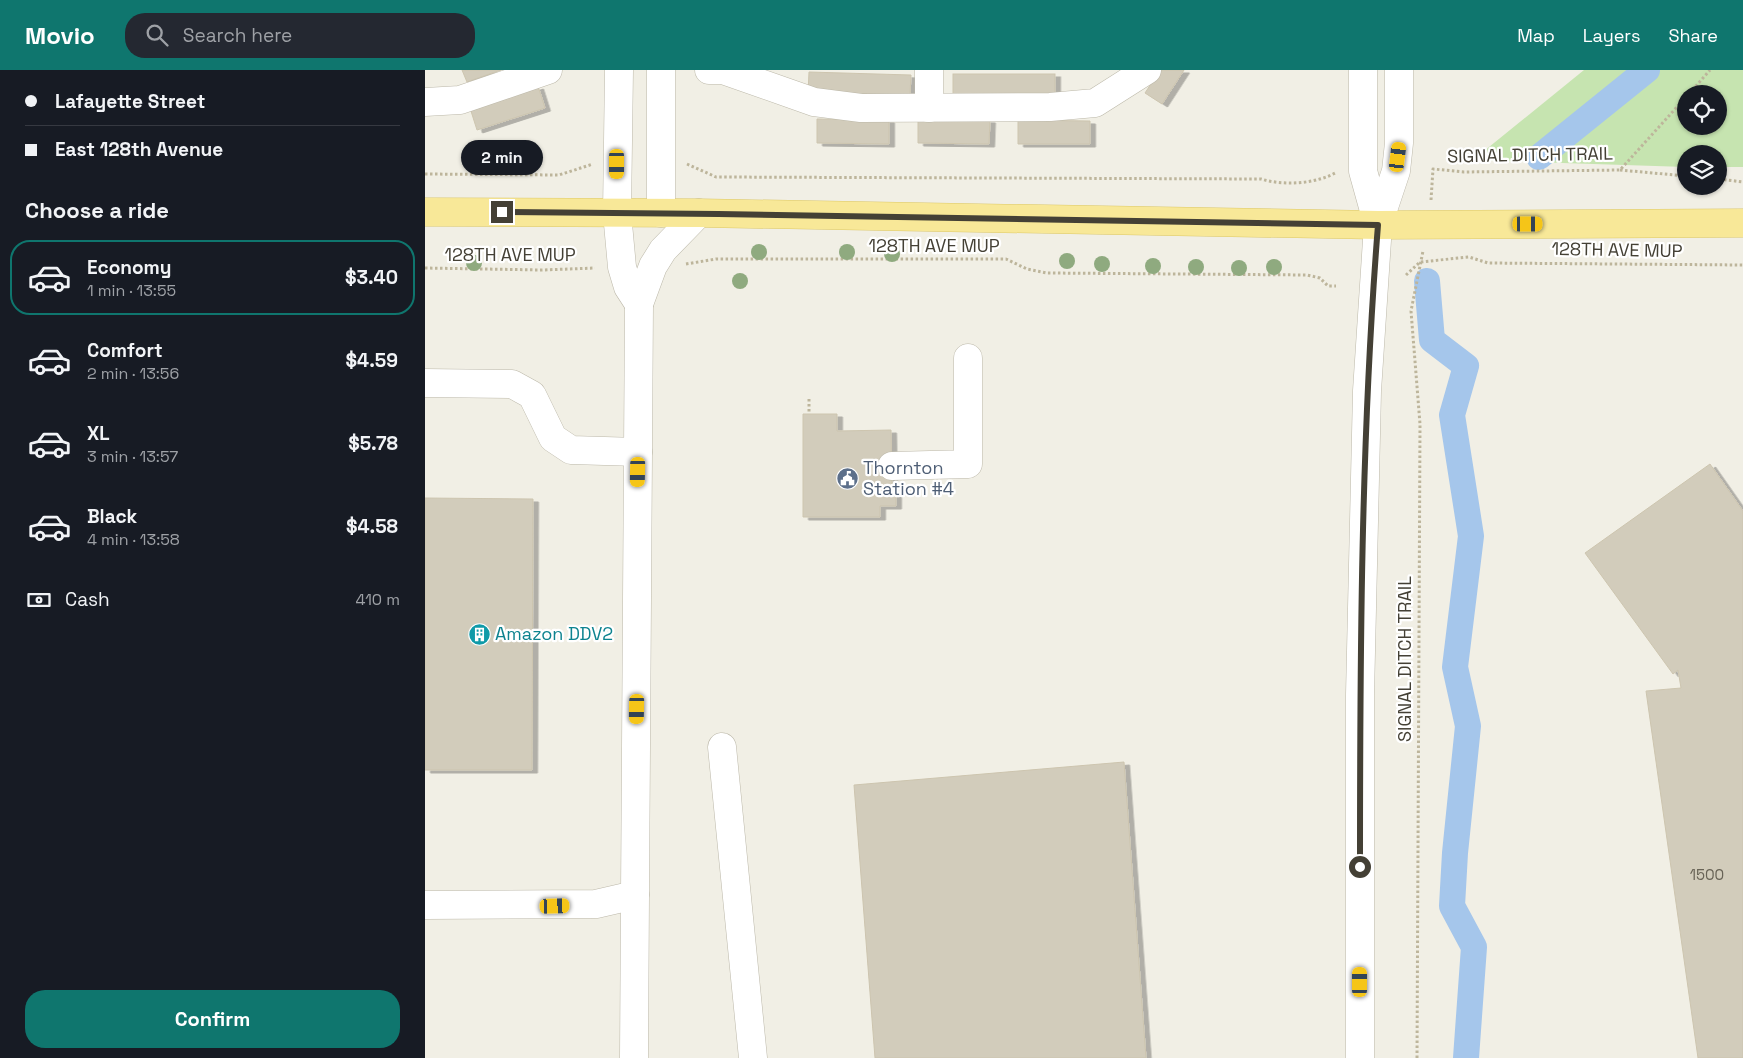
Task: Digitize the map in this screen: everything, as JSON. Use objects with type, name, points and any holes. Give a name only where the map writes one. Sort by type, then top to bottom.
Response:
[{"type":"main road","points":[[425,212],[699,213],[1378,225],[1743,223]]},
{"type":"street","points":[[425,102],[460,100],[548,70]]},
{"type":"street","points":[[619,70],[617,213],[623,267],[628,287],[639,304]]},
{"type":"street","points":[[661,70],[661,213]]},
{"type":"street","points":[[709,70],[723,70],[813,102],[861,108],[1049,107],[1095,103],[1147,70]]},
{"type":"street","points":[[929,70],[929,108]]},
{"type":"street","points":[[1363,70],[1363,171],[1378,225]]},
{"type":"street","points":[[1360,1058],[1360,694],[1367,391],[1378,225],[1396,171],[1399,143],[1399,70]]},
{"type":"street","points":[[634,1058],[639,304],[653,266],[663,250],[699,213]]},
{"type":"street","points":[[892,466],[968,464],[968,358]]},
{"type":"street","points":[[425,383],[512,384],[532,395],[553,438],[571,450],[639,452]]},
{"type":"street","points":[[722,747],[753,1058]]},
{"type":"street","points":[[425,905],[579,905],[596,904],[635,895]]},
{"type":"path","name":"SIGNAL DITCH TRAIL","points":[[1696,85],[1710,70]]},
{"type":"path","name":"SIGNAL DITCH TRAIL","points":[[1433,169],[1464,172],[1619,170],[1677,106]]},
{"type":"path","points":[[425,174],[559,175],[594,164]]},
{"type":"path","points":[[687,164],[716,177],[1261,179],[1270,182],[1313,182],[1327,178],[1339,171]]},
{"type":"path","points":[[1619,170],[1677,175]]},
{"type":"path","points":[[1727,180],[1743,182]]},
{"type":"path","name":"128TH AVE MUP","points":[[1420,262],[1469,257],[1488,263],[1743,265]]},
{"type":"path","name":"128TH AVE MUP","points":[[677,264],[716,259],[1006,260],[1027,269],[1047,273],[1307,275],[1320,278],[1328,286],[1336,286]]},
{"type":"path","name":"SIGNAL DITCH TRAIL","points":[[1417,1058],[1420,424],[1411,311],[1420,262]]},
{"type":"path","points":[[1406,274],[1420,262]]},
{"type":"path","name":"128TH AVE MUP","points":[[425,268],[542,270],[595,268]]},
{"type":"path","points":[[809,399],[809,414]]},
{"type":"green space","points":[[1584,70],[1743,70],[1743,167],[1727,167],[1727,145],[1677,145],[1677,167],[1473,160]]},
{"type":"building","points":[[462,70],[501,70],[467,82]]},
{"type":"building","points":[[1160,70],[1184,70],[1162,104],[1145,93]]},
{"type":"building","points":[[809,72],[911,75],[910,95],[808,93]]},
{"type":"building","points":[[953,74],[1055,74],[1055,94],[953,94]]},
{"type":"building","points":[[538,86],[545,108],[477,130],[470,108]]},
{"type":"building","points":[[817,119],[889,120],[889,144],[817,143]]},
{"type":"building","points":[[918,119],[990,120],[989,144],[918,143]]},
{"type":"building","points":[[1018,120],[1090,121],[1090,144],[1018,144]]},
{"type":"building","name":"Thornton Station #4","points":[[803,414],[837,414],[837,431],[891,430],[892,490],[896,490],[896,506],[880,506],[880,517],[803,517]]},
{"type":"building","points":[[1710,464],[1743,511],[1743,1058],[1698,1058],[1646,691],[1681,688],[1678,670],[1673,674],[1585,553]]},
{"type":"building","name":"Amazon DDV2","points":[[425,498],[533,499],[532,770],[425,770]]},
{"type":"building","points":[[1124,762],[1146,1058],[875,1058],[854,785]]},
{"type":"waterway","points":[[1539,157],[1647,70]]},
{"type":"waterway","points":[[1427,281],[1432,340],[1466,366],[1452,415],[1471,536],[1455,667],[1468,726],[1455,853],[1452,906],[1474,947],[1466,1058]]},
{"type":"place","name":"Thornton Station #4","points":[[847,478]]},
{"type":"place","name":"Amazon DDV2","points":[[479,634]]},
{"type":"route","points":[[502,212],[1378,225],[1367,391],[1360,694],[1360,867]]}]
